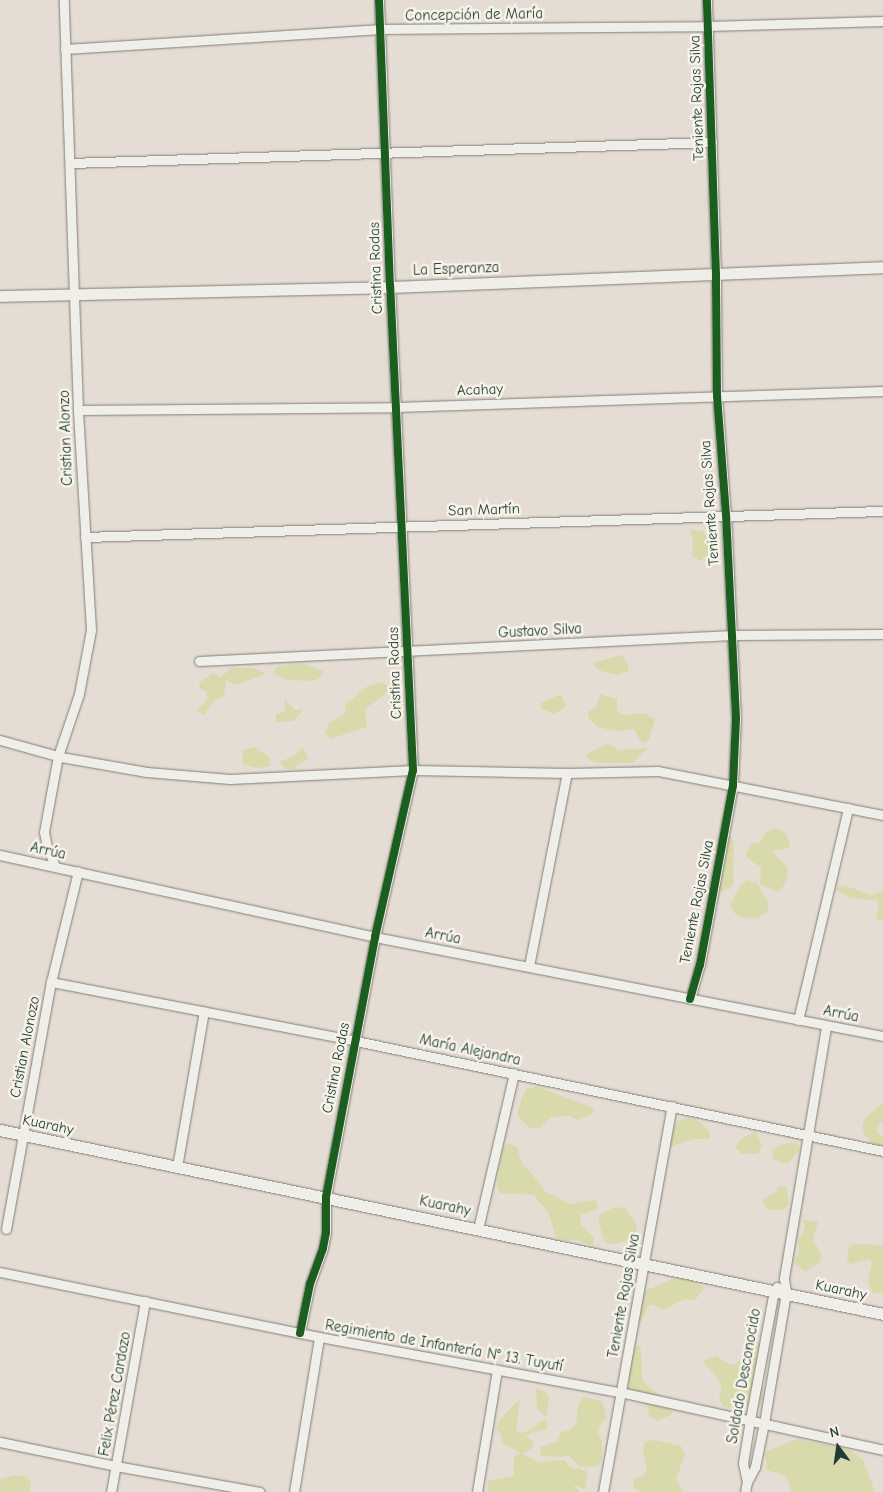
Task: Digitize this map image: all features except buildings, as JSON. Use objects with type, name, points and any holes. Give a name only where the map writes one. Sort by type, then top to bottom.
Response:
[{"type":"street","name":"Cristian Alonzo","points":[[55,866],[47,847],[44,832],[58,756],[79,694],[91,630],[78,410],[64,0]]},
{"type":"street","name":"Cristina Rodas","points":[[300,1333],[310,1284],[323,1248],[326,1232],[326,1197],[376,937],[413,770],[390,286],[379,0]]},
{"type":"street","name":"Teniente Rojas Silva","points":[[690,999],[700,965],[733,785],[736,718],[726,515],[717,396],[716,276],[707,0]]},
{"type":"street","name":"Concepción de María","points":[[65,49],[381,29],[708,26],[883,21]]},
{"type":"street","points":[[70,163],[712,142]]},
{"type":"street","name":"La Esperanza","points":[[0,296],[716,276],[883,267]]},
{"type":"street","name":"Acahay","points":[[78,410],[396,406],[883,391]]},
{"type":"street","name":"San Martín","points":[[85,537],[883,511]]},
{"type":"street","name":"Gustavo Silva","points":[[199,660],[732,636],[883,634]]},
{"type":"street","points":[[0,740],[58,756],[147,772],[230,779],[413,770],[567,773],[658,771],[883,815]]},
{"type":"street","points":[[529,966],[567,773]]},
{"type":"street","points":[[798,1020],[848,808]]},
{"type":"street","name":"Arrúa","points":[[0,855],[376,937],[883,1036]]},
{"type":"street","name":"Cristian Alonozo","points":[[6,1229],[51,982],[78,871]]},
{"type":"street","name":"María Alejandra","points":[[51,982],[514,1073],[883,1151]]},
{"type":"street","points":[[178,1167],[204,1011]]},
{"type":"street","name":"Soldado Desconocido","points":[[745,1492],[747,1482],[755,1467],[764,1423],[786,1293],[784,1278],[826,1026]]},
{"type":"street","points":[[478,1229],[514,1073]]},
{"type":"street","name":"Teniente Rojas Silva","points":[[603,1492],[672,1106]]},
{"type":"street","name":"Kuarahy","points":[[0,1130],[883,1314]]},
{"type":"street","name":"Regimiento de Infantería N° 13. Tuyutí","points":[[0,1272],[319,1337],[620,1392],[883,1450]]},
{"type":"street","name":"Soldado Desconocido","points":[[747,1482],[743,1463],[750,1420],[774,1291],[784,1278]]},
{"type":"street","name":"Felix Pérez Cardozo","points":[[111,1492],[145,1301]]},
{"type":"street","points":[[294,1492],[319,1337]]},
{"type":"street","points":[[477,1492],[497,1370]]},
{"type":"street","points":[[0,1442],[116,1466],[260,1492]]},
{"type":"green space","points":[[690,529],[704,532],[709,541],[708,554],[700,561],[692,556],[693,542]]},
{"type":"green space","points":[[622,655],[629,666],[628,671],[618,675],[598,670],[593,663]]},
{"type":"green space","points":[[302,663],[323,671],[322,675],[314,681],[287,680],[274,674],[274,670],[278,666]]},
{"type":"green space","points":[[231,668],[255,668],[266,674],[237,685],[226,680],[224,697],[215,700],[204,715],[196,710],[207,701],[207,692],[200,688],[199,683],[213,673],[221,677]]},
{"type":"green space","points":[[383,682],[389,688],[384,695],[365,709],[367,727],[330,739],[325,732],[329,723],[345,714],[345,705],[366,687]]},
{"type":"green space","points":[[561,694],[566,707],[554,714],[540,708],[541,703]]},
{"type":"green space","points":[[600,694],[617,699],[617,712],[626,715],[644,713],[655,719],[649,740],[645,743],[640,741],[634,729],[616,731],[597,727],[588,717],[588,712],[596,707]]},
{"type":"green space","points":[[284,698],[295,710],[304,709],[293,721],[276,722],[276,714],[286,711]]},
{"type":"green space","points":[[607,744],[619,750],[648,748],[632,763],[598,763],[589,760],[586,755]]},
{"type":"green space","points":[[255,747],[270,758],[270,766],[257,768],[243,764],[242,750]]},
{"type":"green space","points":[[302,747],[308,758],[296,766],[295,770],[286,769],[280,762],[297,754]]},
{"type":"green space","points":[[775,828],[786,833],[790,844],[789,848],[772,851],[788,869],[785,884],[778,892],[760,884],[761,867],[746,857],[750,844],[759,843],[766,832]]},
{"type":"green space","points":[[730,835],[734,843],[733,884],[731,888],[721,892],[711,889],[710,884],[724,868],[716,846],[721,838]]},
{"type":"green space","points":[[747,880],[757,883],[769,904],[767,913],[756,918],[740,917],[736,915],[730,906],[740,886]]},
{"type":"green space","points":[[843,885],[872,895],[883,891],[883,921],[876,919],[879,902],[851,898],[835,889]]},
{"type":"green space","points":[[536,1086],[590,1107],[595,1112],[578,1120],[570,1116],[551,1117],[540,1128],[529,1128],[517,1114],[522,1097],[527,1089]]},
{"type":"green space","points":[[883,1103],[883,1121],[879,1123],[877,1132],[883,1137],[883,1146],[876,1148],[864,1134],[862,1125],[866,1117]]},
{"type":"green space","points":[[696,1119],[710,1131],[710,1139],[693,1139],[667,1148],[660,1141],[665,1132],[680,1120]]},
{"type":"green space","points":[[755,1131],[762,1146],[758,1154],[742,1154],[735,1148],[740,1140]]},
{"type":"green space","points":[[796,1142],[800,1150],[787,1164],[773,1159],[772,1150],[779,1145]]},
{"type":"green space","points":[[509,1143],[517,1147],[522,1164],[545,1191],[569,1204],[596,1200],[598,1209],[581,1215],[580,1224],[594,1237],[593,1246],[576,1240],[557,1241],[549,1214],[534,1195],[499,1193],[497,1185],[502,1149]]},
{"type":"green space","points":[[786,1186],[789,1204],[783,1210],[767,1209],[762,1200],[778,1191],[776,1188]]},
{"type":"green space","points":[[614,1207],[625,1208],[635,1222],[637,1231],[625,1241],[615,1244],[606,1243],[602,1235],[598,1216]]},
{"type":"green space","points":[[803,1219],[818,1222],[813,1239],[821,1254],[820,1262],[805,1272],[794,1263],[799,1251],[798,1241],[805,1228]]},
{"type":"green space","points":[[854,1244],[883,1245],[883,1292],[873,1294],[868,1281],[872,1263],[869,1259],[850,1264],[847,1260],[849,1246]]},
{"type":"green space","points":[[680,1276],[705,1287],[695,1300],[684,1299],[664,1310],[652,1304],[648,1306],[641,1322],[634,1319],[642,1292]]},
{"type":"green space","points":[[752,1342],[760,1342],[768,1359],[753,1372],[755,1380],[764,1389],[762,1402],[746,1406],[740,1398],[735,1400],[730,1408],[722,1406],[719,1396],[722,1387],[715,1374],[702,1361],[716,1356],[731,1365],[736,1364],[745,1355],[743,1346]]},
{"type":"green space","points":[[639,1345],[641,1350],[642,1381],[670,1404],[672,1414],[658,1421],[649,1416],[647,1403],[626,1392],[630,1348]]},
{"type":"green space","points":[[536,1388],[546,1392],[549,1399],[546,1417],[537,1409]]},
{"type":"green space","points":[[583,1397],[601,1401],[605,1409],[607,1418],[600,1425],[598,1433],[602,1441],[602,1461],[598,1466],[580,1467],[568,1455],[560,1457],[541,1456],[540,1447],[557,1442],[561,1432],[570,1430],[576,1424],[578,1406]]},
{"type":"green space","points":[[520,1399],[516,1429],[518,1433],[527,1432],[542,1421],[546,1420],[548,1425],[547,1429],[526,1435],[534,1443],[532,1448],[522,1454],[538,1462],[564,1460],[570,1467],[587,1471],[586,1489],[572,1485],[581,1492],[491,1492],[488,1490],[488,1481],[514,1476],[514,1457],[521,1453],[503,1444],[502,1436],[496,1428],[500,1419]]},
{"type":"green space","points":[[797,1439],[849,1449],[863,1460],[875,1492],[792,1492],[786,1476],[767,1470],[765,1452]]},
{"type":"green space","points":[[654,1440],[681,1446],[685,1453],[676,1480],[684,1492],[640,1492],[633,1487],[634,1478],[643,1476],[647,1468],[643,1451],[645,1442]]},
{"type":"green space","points":[[14,1475],[24,1476],[31,1482],[30,1492],[0,1492],[0,1479]]},
{"type":"cycle path","points":[[300,1333],[310,1284],[323,1248],[326,1232],[326,1197],[375,937],[413,770],[390,287],[379,0]]},
{"type":"cycle path","points":[[690,999],[700,965],[733,785],[736,718],[726,515],[717,396],[716,275],[707,0]]}]
